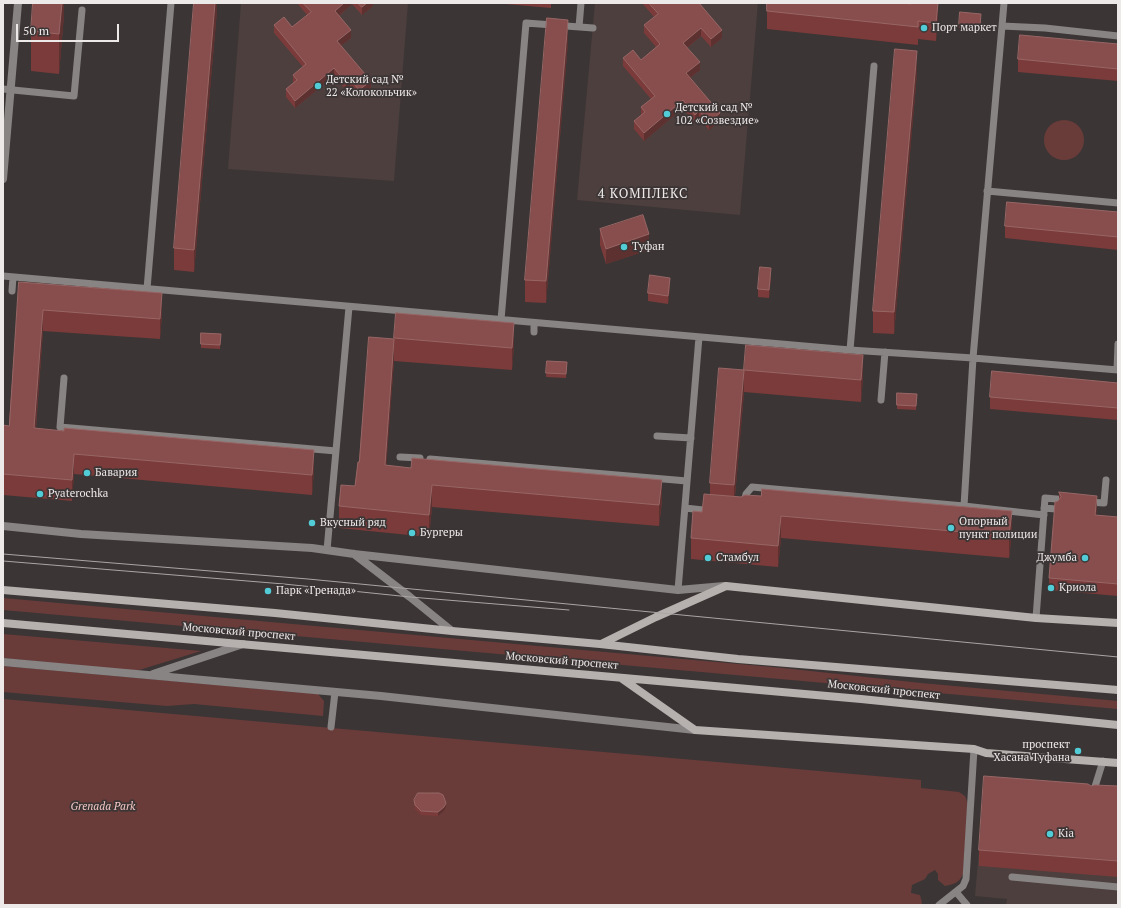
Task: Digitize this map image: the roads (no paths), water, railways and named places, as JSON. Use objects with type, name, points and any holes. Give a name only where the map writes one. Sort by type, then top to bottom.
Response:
[{"type":"main road","points":[[600,644],[726,586],[1036,618],[1118,623]]},
{"type":"main road","name":"Московский проспект","points":[[3,590],[275,613],[600,644],[746,660],[1118,690]]},
{"type":"main road","name":"Московский проспект","points":[[3,623],[621,677],[1118,725]]},
{"type":"main road","points":[[621,677],[695,730],[974,749],[986,753],[1118,763]]},
{"type":"street","points":[[3,179],[7,89],[18,3]]},
{"type":"street","points":[[3,526],[81,534],[312,548],[678,590],[726,586]]},
{"type":"street","points":[[354,554],[452,631]]},
{"type":"street","points":[[149,675],[245,643]]},
{"type":"street","points":[[3,662],[381,696],[695,730]]},
{"type":"lane","points":[[147,289],[171,3]]},
{"type":"lane","points":[[579,27],[581,3]]},
{"type":"lane","points":[[964,506],[973,358],[1004,3]]},
{"type":"lane","points":[[7,89],[74,96],[82,10]]},
{"type":"lane","points":[[501,320],[526,23],[593,28]]},
{"type":"lane","points":[[1002,26],[1045,28],[1118,36]]},
{"type":"lane","points":[[850,350],[874,66]]},
{"type":"lane","points":[[987,191],[1118,203]]},
{"type":"lane","points":[[3,276],[850,350],[973,358],[1117,370],[1118,344]]},
{"type":"lane","points":[[12,291],[13,277]]},
{"type":"lane","points":[[327,550],[349,306]]},
{"type":"lane","points":[[534,323],[534,332]]},
{"type":"lane","points":[[678,590],[700,337]]},
{"type":"lane","points":[[882,400],[885,352]]},
{"type":"lane","points":[[64,378],[60,427],[336,451]]},
{"type":"lane","points":[[657,436],[691,438]]},
{"type":"lane","points":[[400,457],[687,481]]},
{"type":"lane","points":[[1089,504],[1104,503],[1106,480]]},
{"type":"lane","points":[[741,513],[746,494],[752,487],[964,506],[1044,511],[1056,509]]},
{"type":"lane","points":[[1036,618],[1045,498],[1076,500]]},
{"type":"lane","points":[[685,508],[720,511]]},
{"type":"lane","points":[[331,727],[335,692]]},
{"type":"lane","points":[[939,905],[963,886],[966,879],[974,749]]},
{"type":"lane","points":[[1092,796],[1103,762]]},
{"type":"lane","points":[[1012,876],[1118,887]]},
{"type":"lane","points":[[956,892],[967,905]]},
{"type":"tram line","points":[[3,554],[308,579],[1118,657]]},
{"type":"tram line","points":[[3,561],[284,584],[410,597],[569,610]]},
{"type":"place","name":"Порт маркет","points":[[924,28]]},
{"type":"place","name":"Детский сад № 22 «Колокольчик»","points":[[318,86]]},
{"type":"place","name":"Детский сад № 102 «Созвездие»","points":[[667,114]]},
{"type":"place","name":"Туфан","points":[[624,247]]},
{"type":"place","name":"Бавария","points":[[87,473]]},
{"type":"place","name":"Pyaterochka","points":[[40,494]]},
{"type":"place","name":"Вкусный ряд","points":[[312,523]]},
{"type":"place","name":"Опорный пункт полиции","points":[[951,528]]},
{"type":"place","name":"Бургеры","points":[[412,533]]},
{"type":"place","name":"Стамбул","points":[[708,558]]},
{"type":"place","name":"Джумба","points":[[1085,558]]},
{"type":"place","name":"Криола","points":[[1051,588]]},
{"type":"place","name":"Парк «Гренада»","points":[[268,591]]},
{"type":"place","name":"проспект Хасана Туфана","points":[[1078,751]]},
{"type":"place","name":"Kia","points":[[1050,834]]},
{"type":"district","name":"4 КОМПЛЕКС","points":[[643,194]]},
{"type":"park label","name":"Grenada Park","points":[[103,807]]}]
